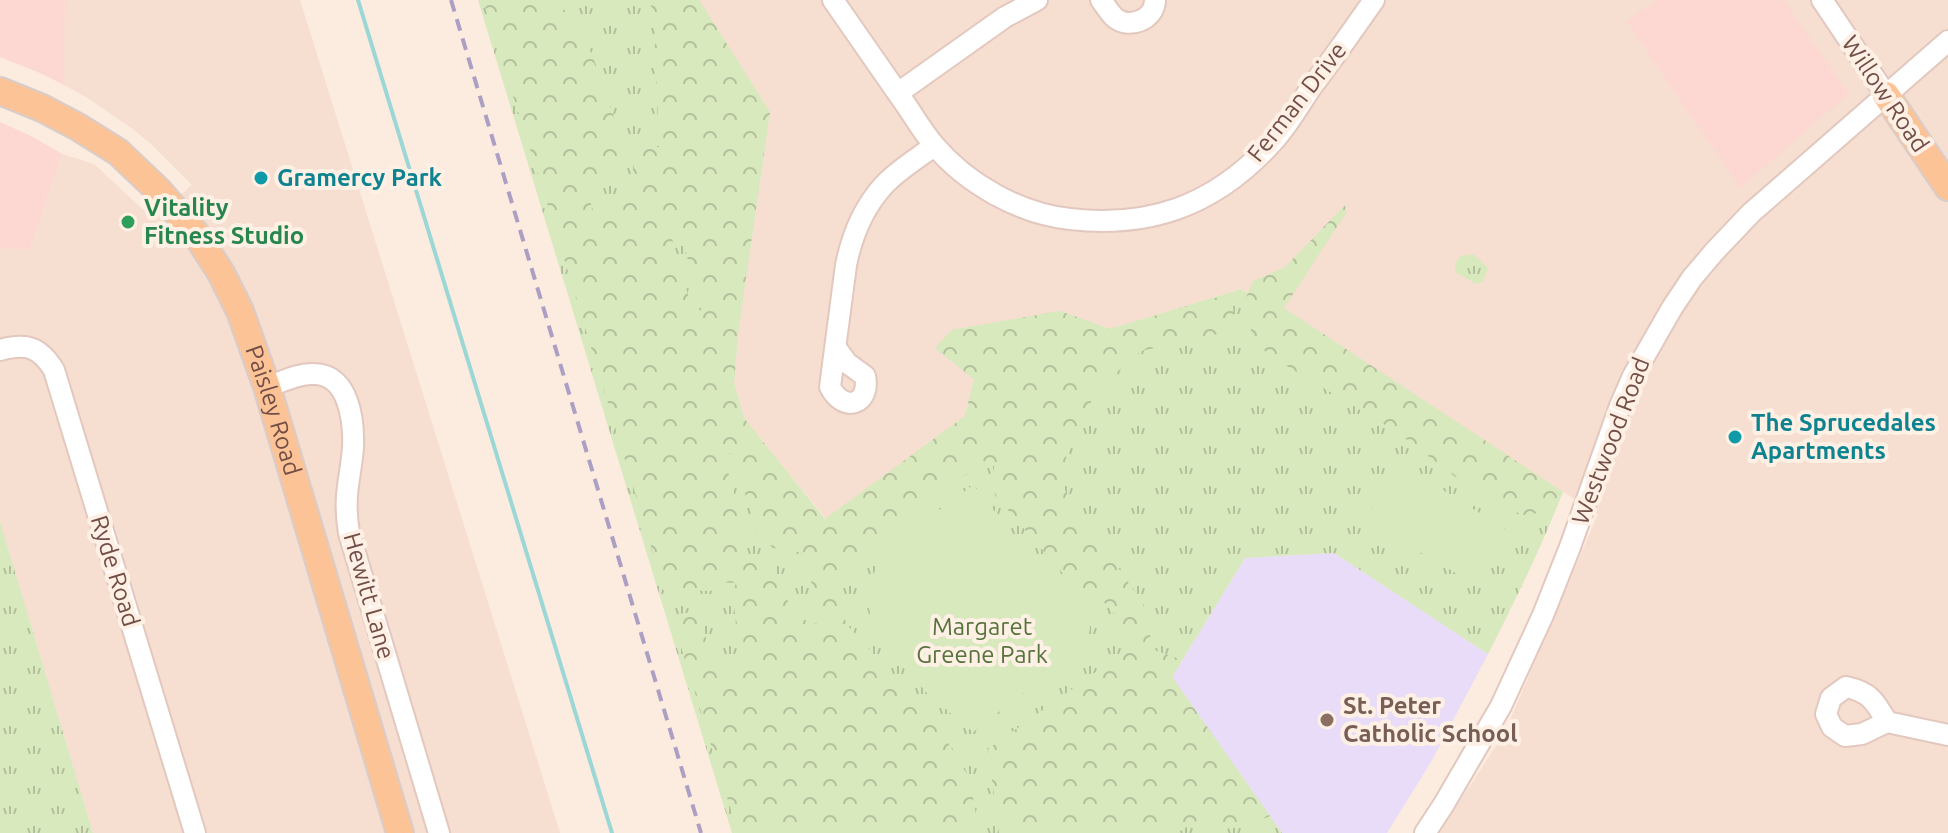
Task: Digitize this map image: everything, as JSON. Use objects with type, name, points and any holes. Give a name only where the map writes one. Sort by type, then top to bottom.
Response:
[{"type":"main road","name":"Paisley Road","points":[[0,91],[42,108],[118,152],[158,190],[196,234],[221,273],[240,311],[267,387],[400,833]]},
{"type":"main road","name":"Willow Road","points":[[1886,95],[1948,187]]},
{"type":"street","name":"Ferman Drive","points":[[833,0],[934,146],[966,176],[1026,208],[1057,218],[1098,223],[1170,213],[1198,202],[1238,176],[1270,146],[1374,0]]},
{"type":"street","points":[[898,93],[1005,17],[1037,0]]},
{"type":"street","points":[[1101,0],[1116,19],[1130,23],[1147,18],[1155,7],[1155,0]]},
{"type":"street","name":"Willow Road","points":[[1822,0],[1886,95]]},
{"type":"street","name":"Westwood Road","points":[[1425,833],[1501,706],[1543,615],[1629,386],[1672,308],[1692,278],[1751,213],[1948,41]]},
{"type":"street","points":[[836,348],[846,265],[858,224],[869,204],[886,184],[934,146]]},
{"type":"street","name":"Ryde Road","points":[[0,350],[19,345],[34,349],[46,358],[54,370],[195,833]]},
{"type":"street","name":"Hewitt Lane","points":[[267,387],[300,375],[327,376],[339,385],[347,401],[353,443],[347,496],[349,533],[439,833]]},
{"type":"street","points":[[1887,722],[1948,735]]},
{"type":"shaded area","points":[[0,0],[65,0],[64,85],[0,57]]},
{"type":"shaded area","points":[[65,0],[300,0],[560,833],[93,833],[0,521],[0,249],[29,251],[62,154],[94,164],[153,219],[192,185],[130,127],[64,85]]},
{"type":"shaded area","points":[[699,0],[1948,0],[1948,833],[1439,833],[1504,734],[1598,514],[1241,289],[1110,329],[1060,311],[974,379],[965,416],[826,519],[744,418],[734,383],[738,333],[770,112]]},
{"type":"shaded area","points":[[1658,0],[1784,0],[1848,94],[1740,188],[1627,21]]},
{"type":"shaded area","points":[[0,122],[62,154],[29,251],[0,249]]},
{"type":"shaded area","name":"St. Peter Catholic School","points":[[1334,553],[1488,654],[1431,762],[1387,833],[1282,833],[1172,677],[1245,558]]},
{"type":"green space","name":"Margaret Greene Park","points":[[478,0],[699,0],[770,112],[738,333],[734,383],[744,418],[825,519],[965,416],[974,379],[935,348],[952,330],[1060,311],[1110,329],[1241,289],[1563,492],[1488,654],[1334,553],[1245,558],[1172,677],[1282,833],[732,833]]},
{"type":"green space","points":[[483,0],[558,0],[592,54],[621,137],[620,154],[610,180],[590,199],[594,221],[627,188],[637,150],[659,147],[654,20],[650,0],[699,0],[770,112],[738,333],[734,383],[744,418],[825,519],[965,416],[974,379],[935,348],[952,330],[1060,311],[1110,329],[1232,293],[1235,330],[1141,351],[1099,388],[1071,437],[1060,483],[1152,617],[1149,648],[1182,660],[1172,677],[1270,816],[1244,827],[1223,829],[1198,820],[1177,833],[999,833],[988,749],[1118,656],[1130,651],[1130,632],[1103,601],[1083,597],[995,495],[992,477],[995,463],[976,460],[972,470],[843,572],[841,612],[848,626],[936,723],[970,779],[979,833],[738,833],[681,647],[678,614],[702,611],[707,646],[715,648],[725,663],[739,659],[733,592],[736,583],[717,582],[715,591],[663,590]],"holes":[[[667,221],[677,222],[702,309],[694,316]],[[733,453],[756,531],[773,548],[812,558],[811,595],[824,624],[808,623],[789,603],[774,569],[738,549],[744,527],[723,455]]]},
{"type":"green space","points":[[1345,205],[1346,213],[1284,308],[1563,492],[1555,507],[1546,512],[1524,515],[1505,508],[1462,482],[1397,432],[1270,356],[1257,343],[1249,326],[1244,302],[1253,281],[1285,267]]},
{"type":"green space","points":[[1473,254],[1488,268],[1483,282],[1476,284],[1455,272],[1460,256]]},
{"type":"green space","points":[[1398,462],[1510,532],[1478,586],[1365,520]]},
{"type":"green space","points":[[973,485],[1090,627],[1088,643],[973,732],[930,696],[875,637],[865,589],[887,549]]},
{"type":"green space","points":[[0,521],[93,833],[0,833]]},
{"type":"waterway","points":[[358,0],[612,833]]},
{"type":"railway","points":[[451,0],[701,833]]},
{"type":"place","name":"Gramercy Park","points":[[261,178]]},
{"type":"place","name":"Vitality Fitness Studio","points":[[128,222]]},
{"type":"place","name":"The Sprucedales Apartments","points":[[1735,437]]},
{"type":"place","name":"St. Peter Catholic School","points":[[1327,720]]}]
